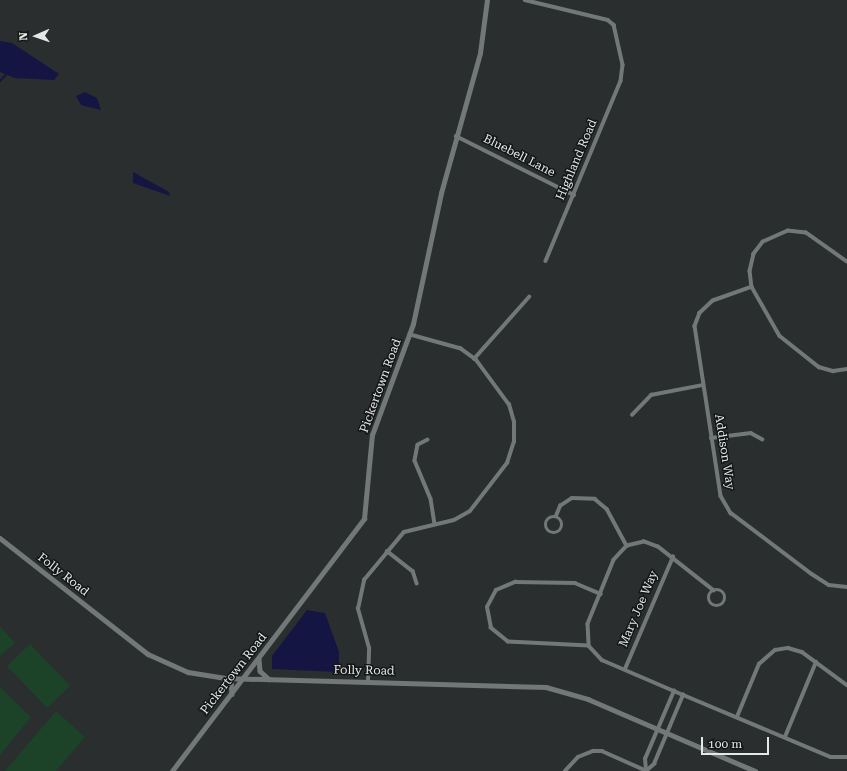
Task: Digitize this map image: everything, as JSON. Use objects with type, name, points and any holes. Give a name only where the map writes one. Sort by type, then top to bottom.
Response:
[{"type":"street","name":"Pickertown Road","points":[[172,771],[259,660],[362,523],[367,503],[372,435],[410,335],[456,136],[480,53],[488,0]]},
{"type":"street","name":"Highland Road","points":[[525,0],[608,20],[614,25],[624,66],[621,81],[546,261]]},
{"type":"street","name":"Bluebell Lane","points":[[456,136],[574,195]]},
{"type":"street","points":[[847,262],[806,233],[781,232],[767,238],[754,254],[750,271],[752,287],[772,326],[785,341],[826,370],[847,369]]},
{"type":"street","name":"Addison Way","points":[[752,287],[712,301],[700,313],[695,332],[720,496],[731,513],[823,582],[847,587]]},
{"type":"street","points":[[474,359],[529,297]]},
{"type":"street","points":[[368,681],[369,648],[358,599],[364,580],[387,551],[408,530],[458,518],[470,511],[507,463],[513,450],[514,422],[509,405],[474,359],[461,349],[410,335]]},
{"type":"street","points":[[632,415],[651,395],[703,385]]},
{"type":"street","points":[[711,438],[752,433],[762,439]]},
{"type":"street","points":[[428,440],[418,445],[415,461],[432,499],[435,524]]},
{"type":"street","points":[[556,516],[563,526],[553,533],[546,523],[556,516],[560,506],[572,498],[595,499],[607,509],[627,546]]},
{"type":"street","name":"Folly Road","points":[[0,538],[148,654],[178,669],[225,678],[244,679],[368,681],[546,687],[588,699],[755,771]]},
{"type":"street","points":[[714,591],[710,601],[720,605],[724,595],[714,591],[673,557],[650,543],[627,546],[616,558],[587,630],[589,646],[602,660],[683,695],[831,757],[847,757]]},
{"type":"street","points":[[387,551],[413,571],[417,583]]},
{"type":"street","name":"Mary Joe Way","points":[[625,670],[673,557]]},
{"type":"street","points":[[589,646],[508,642],[490,628],[487,607],[496,590],[515,582],[576,583],[601,594]]},
{"type":"street","points":[[737,717],[759,664],[771,652],[792,648],[816,662],[847,685]]},
{"type":"street","points":[[259,660],[260,671],[271,679]]},
{"type":"street","points":[[785,737],[816,662]]},
{"type":"street","points":[[225,678],[231,684],[232,694]]},
{"type":"street","points":[[646,771],[645,759],[674,691]]},
{"type":"street","points":[[646,771],[654,764],[683,695]]},
{"type":"street","points":[[565,771],[578,757],[593,751],[646,771]]},
{"type":"green space","points":[[0,626],[15,643],[0,656]]},
{"type":"green space","points":[[30,644],[70,686],[47,708],[7,666]]},
{"type":"green space","points":[[0,687],[31,717],[0,755]]},
{"type":"green space","points":[[56,711],[85,737],[56,771],[5,771]]},
{"type":"shaded area","points":[[0,41],[12,43],[59,74],[54,80],[15,78],[0,72]]},
{"type":"shaded area","points":[[85,92],[97,98],[101,110],[81,105],[76,96]]},
{"type":"shaded area","points":[[133,172],[169,192],[170,196],[133,183]]},
{"type":"shaded area","points":[[307,610],[325,613],[339,652],[339,672],[272,669],[272,656]]},
{"type":"waterway","points":[[0,81],[8,73]]}]
